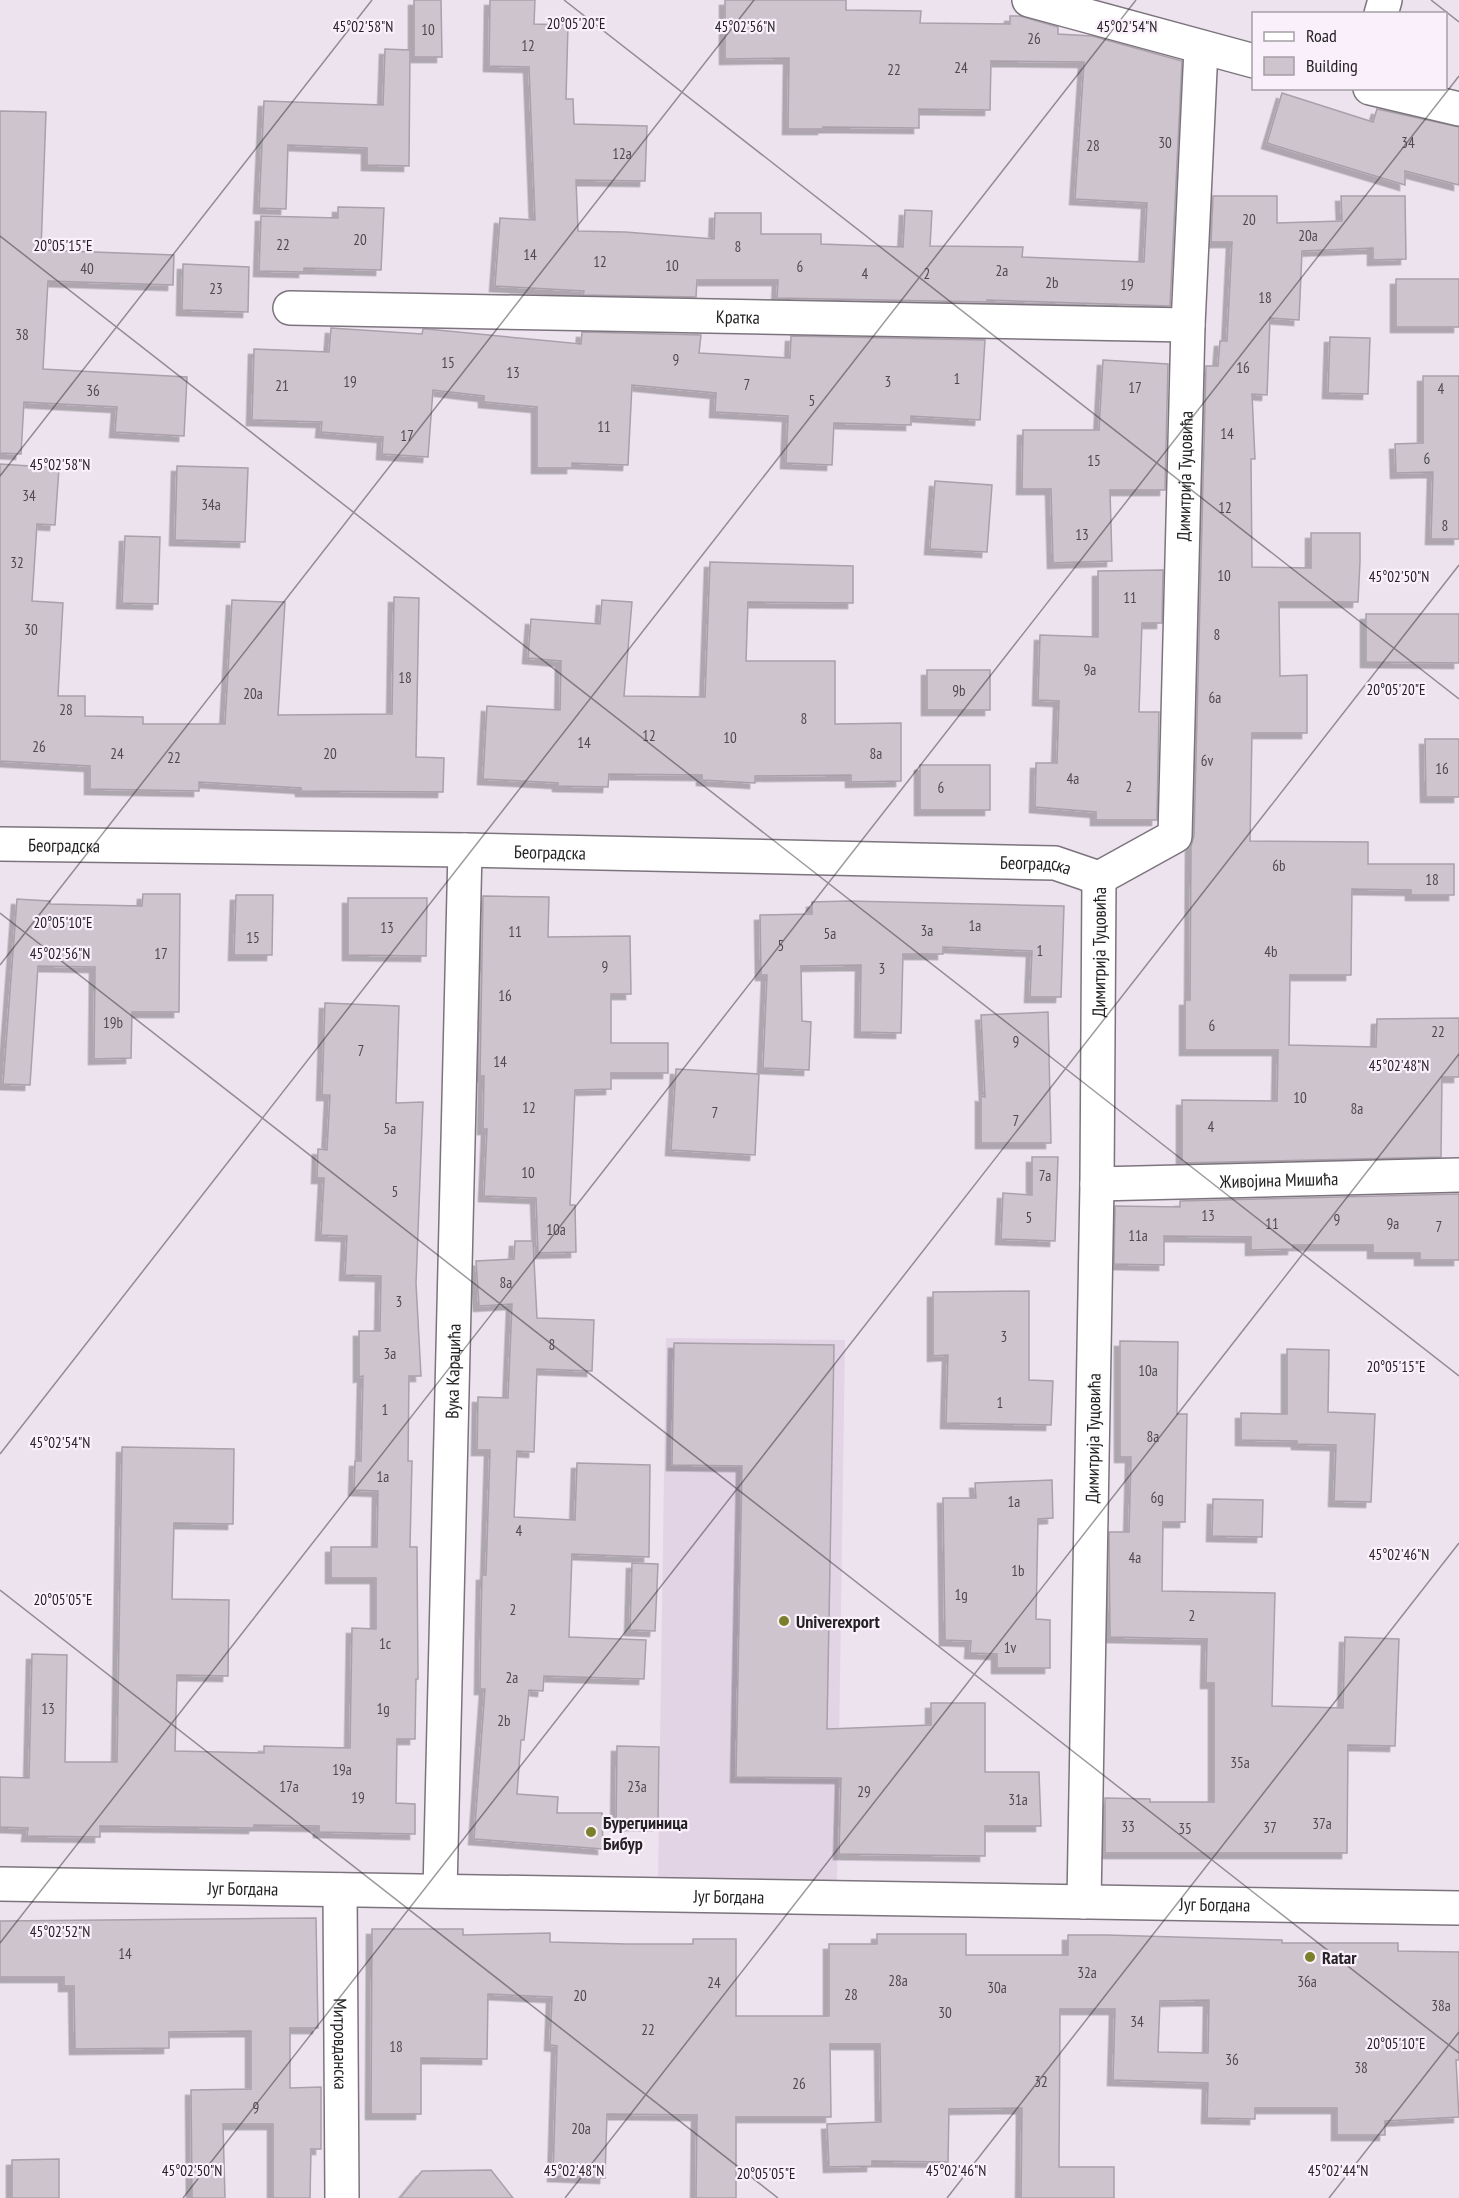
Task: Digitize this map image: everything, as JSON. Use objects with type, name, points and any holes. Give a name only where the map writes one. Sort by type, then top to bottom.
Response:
[{"type":"street","points":[[1029,0],[1201,49],[1252,61]]},
{"type":"street","name":"Димитрија Туцовића","points":[[1084,1902],[1097,1184],[1099,878],[1175,836],[1188,325],[1201,49]]},
{"type":"street","points":[[1378,90],[1459,109]]},
{"type":"street","name":"Кратка","points":[[290,308],[1188,325]]},
{"type":"street","name":"Београдска","points":[[0,844],[465,850],[1055,863],[1099,878]]},
{"type":"street","name":"Вука Караџића","points":[[440,1891],[465,850]]},
{"type":"street","name":"Живојина Мишића","points":[[1097,1184],[1459,1175]]},
{"type":"street","name":"Југ Богдана","points":[[0,1884],[1459,1908]]},
{"type":"street","name":"Митровданска","points":[[339,1890],[342,2198]]},
{"type":"shaded area","points":[[666,1338],[845,1340],[837,1882],[658,1880]]},
{"type":"building","points":[[414,0],[441,0],[442,57],[414,57]]},
{"type":"building","points":[[490,0],[535,0],[534,24],[568,25],[566,99],[573,99],[574,124],[647,126],[645,181],[576,180],[578,231],[714,239],[715,213],[761,213],[761,234],[821,234],[821,244],[903,247],[905,210],[932,211],[930,246],[1023,247],[1022,257],[1144,262],[1147,203],[1075,199],[1084,62],[991,61],[990,110],[919,109],[919,128],[788,129],[789,58],[725,59],[725,0],[846,0],[846,10],[921,11],[920,23],[1010,24],[1010,16],[1020,16],[1058,27],[1058,34],[1092,36],[1182,61],[1170,306],[987,300],[987,302],[777,298],[778,280],[697,280],[696,297],[583,295],[584,291],[495,286],[500,218],[535,220],[529,67],[489,66]]},
{"type":"building","points":[[385,49],[410,50],[409,166],[367,165],[367,148],[288,145],[286,209],[259,208],[264,101],[383,105]]},
{"type":"building","points":[[1282,93],[1373,122],[1377,109],[1459,127],[1459,185],[1405,171],[1405,185],[1267,143]]},
{"type":"building","points":[[0,111],[46,112],[41,250],[174,255],[173,285],[48,281],[43,369],[187,377],[184,436],[115,432],[117,407],[24,402],[21,454],[0,453]]},
{"type":"building","points":[[1213,196],[1277,196],[1277,223],[1342,221],[1341,196],[1405,196],[1406,259],[1373,260],[1373,248],[1302,251],[1299,320],[1270,318],[1267,395],[1252,394],[1255,459],[1251,459],[1252,567],[1311,568],[1311,533],[1360,533],[1360,562],[1358,602],[1279,602],[1280,676],[1307,675],[1307,733],[1252,733],[1250,841],[1368,842],[1368,864],[1454,864],[1454,895],[1411,895],[1411,890],[1352,889],[1351,975],[1290,975],[1289,1045],[1376,1047],[1377,1019],[1459,1018],[1459,1077],[1442,1077],[1441,1157],[1182,1163],[1182,1100],[1277,1101],[1278,1050],[1185,1050],[1185,1000],[1190,1000],[1191,846],[1194,836],[1206,366],[1218,366],[1220,341],[1227,341],[1232,242],[1211,242]]},
{"type":"building","points":[[338,207],[384,208],[381,270],[304,268],[304,272],[259,271],[261,216],[338,218]]},
{"type":"building","points":[[183,264],[249,267],[248,312],[182,310]]},
{"type":"building","points":[[1396,279],[1459,279],[1459,327],[1396,327]]},
{"type":"building","points":[[331,328],[422,334],[423,329],[427,329],[581,344],[582,332],[701,335],[699,353],[790,358],[791,336],[985,340],[980,420],[911,416],[911,425],[834,423],[832,465],[786,463],[788,416],[715,412],[716,393],[632,385],[628,465],[572,463],[572,468],[537,468],[537,407],[484,402],[484,396],[433,390],[428,457],[382,454],[383,437],[321,432],[322,422],[252,420],[254,349],[329,352]]},
{"type":"building","points":[[1330,337],[1370,338],[1368,394],[1328,393]]},
{"type":"building","points":[[1103,360],[1168,364],[1165,490],[1110,490],[1112,561],[1053,563],[1051,489],[1022,489],[1023,430],[1099,430]]},
{"type":"building","points":[[1423,376],[1459,376],[1459,539],[1431,539],[1433,472],[1396,473],[1395,444],[1423,443]]},
{"type":"building","points":[[0,464],[59,468],[55,525],[37,524],[32,601],[63,603],[58,696],[85,696],[85,716],[143,717],[143,724],[225,724],[232,600],[285,602],[278,715],[392,714],[394,597],[419,598],[416,757],[444,758],[443,792],[301,791],[301,788],[199,782],[199,791],[90,789],[90,766],[0,761]]},
{"type":"building","points":[[177,466],[248,468],[245,542],[175,540]]},
{"type":"building","points":[[935,481],[992,485],[987,552],[930,549]]},
{"type":"building","points":[[125,536],[160,537],[158,604],[122,603]]},
{"type":"building","points":[[710,562],[853,566],[853,603],[748,602],[746,661],[835,661],[835,724],[901,723],[901,781],[851,782],[851,775],[755,776],[755,783],[702,780],[702,775],[609,774],[608,787],[558,786],[558,783],[483,779],[487,706],[560,710],[561,661],[528,658],[531,619],[600,624],[602,600],[632,602],[624,696],[705,697]]},
{"type":"building","points":[[1163,570],[1162,623],[1142,623],[1139,712],[1159,712],[1157,820],[1096,820],[1096,812],[1035,807],[1036,763],[1057,763],[1059,701],[1038,700],[1040,635],[1098,637],[1098,571]]},
{"type":"building","points":[[1366,614],[1459,614],[1459,663],[1366,662]]},
{"type":"building","points":[[927,670],[990,670],[990,710],[927,710]]},
{"type":"building","points":[[1425,739],[1459,739],[1459,797],[1426,797]]},
{"type":"building","points":[[920,765],[990,765],[990,810],[920,810]]},
{"type":"building","points":[[143,894],[180,894],[179,1012],[132,1012],[131,1058],[94,1059],[95,967],[38,966],[30,1085],[3,1084],[17,899],[50,901],[50,904],[142,906]]},
{"type":"building","points":[[236,895],[273,895],[272,955],[234,955]]},
{"type":"building","points":[[483,896],[549,897],[548,937],[630,936],[631,994],[611,994],[611,1043],[668,1043],[668,1073],[611,1073],[611,1089],[575,1090],[570,1205],[575,1205],[576,1252],[538,1253],[536,1198],[484,1196],[487,1129],[483,1129],[484,1076],[480,1076]]},
{"type":"building","points":[[348,898],[427,898],[426,956],[348,955]]},
{"type":"building","points":[[812,902],[1064,906],[1061,997],[1030,997],[1032,951],[943,947],[943,954],[903,954],[901,1033],[860,1032],[861,965],[801,966],[802,1021],[811,1022],[809,1070],[763,1068],[767,975],[761,975],[760,915],[812,914]]},
{"type":"building","points":[[325,1003],[399,1006],[396,1103],[423,1102],[416,1283],[421,1376],[409,1376],[408,1461],[412,1461],[410,1547],[417,1547],[418,1679],[416,1679],[415,1739],[397,1739],[396,1803],[415,1804],[415,1834],[319,1832],[319,1826],[254,1825],[254,1828],[100,1826],[100,1837],[27,1836],[28,1828],[0,1827],[0,1777],[29,1778],[32,1654],[67,1655],[65,1762],[117,1762],[122,1447],[234,1449],[233,1524],[174,1523],[172,1599],[229,1600],[228,1676],[177,1675],[175,1751],[264,1753],[264,1746],[350,1748],[352,1628],[376,1629],[376,1578],[331,1578],[331,1547],[377,1547],[378,1491],[354,1490],[355,1461],[361,1461],[363,1376],[359,1377],[359,1331],[380,1331],[381,1276],[345,1275],[347,1236],[321,1235],[324,1178],[317,1178],[318,1149],[327,1150],[330,1095],[322,1095]]},
{"type":"building","points":[[1048,1012],[1051,1143],[981,1143],[981,1096],[985,1097],[981,1015]]},
{"type":"building","points":[[676,1069],[759,1074],[755,1155],[671,1150]]},
{"type":"building","points":[[1032,1157],[1058,1157],[1055,1241],[1001,1239],[1003,1193],[1032,1195]]},
{"type":"building","points":[[1459,1194],[1459,1260],[1420,1260],[1420,1253],[1373,1253],[1373,1245],[1293,1245],[1293,1249],[1251,1250],[1251,1237],[1164,1236],[1164,1265],[1114,1264],[1115,1206],[1180,1207],[1180,1201]]},
{"type":"building","points":[[515,1241],[533,1241],[537,1318],[594,1320],[592,1371],[537,1369],[534,1452],[517,1451],[514,1517],[575,1520],[577,1463],[650,1465],[649,1557],[572,1554],[569,1637],[646,1640],[644,1679],[544,1676],[543,1691],[529,1690],[524,1740],[521,1740],[517,1794],[558,1797],[557,1813],[602,1813],[603,1849],[474,1839],[485,1689],[480,1689],[481,1621],[482,1575],[486,1575],[490,1450],[477,1450],[478,1397],[508,1398],[512,1304],[479,1306],[476,1261],[514,1259]]},
{"type":"building","points":[[1029,1291],[1029,1380],[1053,1381],[1051,1425],[946,1423],[948,1355],[933,1356],[933,1292]]},
{"type":"building","points":[[1120,1341],[1178,1342],[1177,1414],[1187,1414],[1185,1522],[1163,1522],[1162,1591],[1275,1593],[1272,1706],[1343,1708],[1345,1637],[1399,1639],[1395,1746],[1348,1745],[1347,1853],[1105,1853],[1105,1798],[1150,1799],[1150,1802],[1214,1802],[1214,1683],[1206,1683],[1207,1639],[1110,1637],[1109,1532],[1129,1532],[1131,1457],[1120,1457]]},
{"type":"building","name":"Univerexport","points":[[674,1343],[834,1345],[827,1729],[931,1725],[931,1703],[985,1703],[985,1772],[1039,1772],[1041,1826],[985,1826],[985,1856],[839,1854],[841,1778],[736,1777],[742,1466],[672,1465]]},
{"type":"building","points":[[1287,1349],[1329,1350],[1328,1412],[1375,1414],[1371,1502],[1334,1501],[1336,1445],[1297,1444],[1297,1441],[1241,1440],[1241,1413],[1287,1414]]},
{"type":"building","points":[[1052,1480],[1053,1518],[1038,1519],[1036,1619],[1050,1620],[1050,1668],[997,1668],[997,1654],[970,1653],[971,1641],[945,1640],[943,1498],[976,1498],[975,1483]]},
{"type":"building","points":[[1213,1499],[1263,1500],[1262,1537],[1212,1536]]},
{"type":"building","points":[[632,1563],[658,1564],[655,1631],[630,1630]]},
{"type":"building","points":[[617,1746],[659,1747],[658,1825],[616,1825]]},
{"type":"building","points":[[316,1918],[318,2028],[290,2028],[290,2088],[321,2087],[321,2149],[311,2149],[310,2198],[273,2198],[273,2124],[223,2124],[225,2198],[192,2198],[191,2090],[251,2089],[251,2031],[169,2032],[169,2048],[75,2049],[74,1986],[64,1986],[64,1977],[0,1977],[0,1921]]},
{"type":"building","points":[[372,1929],[463,1929],[463,1935],[550,1933],[550,1942],[693,1944],[693,1939],[736,1939],[736,2016],[829,2016],[829,1944],[877,1944],[877,1934],[966,1934],[966,1955],[1068,1955],[1068,1935],[1282,1940],[1282,1943],[1398,1943],[1398,1951],[1459,1952],[1459,2060],[1456,2060],[1459,2117],[1385,2121],[1385,2135],[1337,2135],[1337,2108],[1255,2108],[1255,2119],[1207,2118],[1208,2083],[1113,2080],[1115,2009],[1060,2009],[1059,2167],[1114,2167],[1114,2198],[1021,2198],[1022,2108],[949,2109],[948,2162],[872,2161],[872,2166],[829,2167],[827,2124],[881,2122],[880,2044],[830,2044],[831,2117],[736,2117],[736,2198],[696,2198],[697,2115],[607,2114],[605,2178],[553,2176],[557,2046],[550,2045],[552,1997],[488,1994],[487,2059],[421,2058],[421,2114],[371,2114]],"holes":[[[1209,2000],[1208,2053],[1158,2052],[1160,2001]]]},
{"type":"building","points":[[59,2159],[59,2198],[12,2198],[12,2160]]},
{"type":"building","points":[[491,2170],[513,2198],[400,2198],[422,2171]]},
{"type":"place","name":"Univerexport","points":[[784,1621]]},
{"type":"place","name":"Бурегџиница Бибур","points":[[591,1832]]},
{"type":"place","name":"Ratar","points":[[1310,1957]]}]
